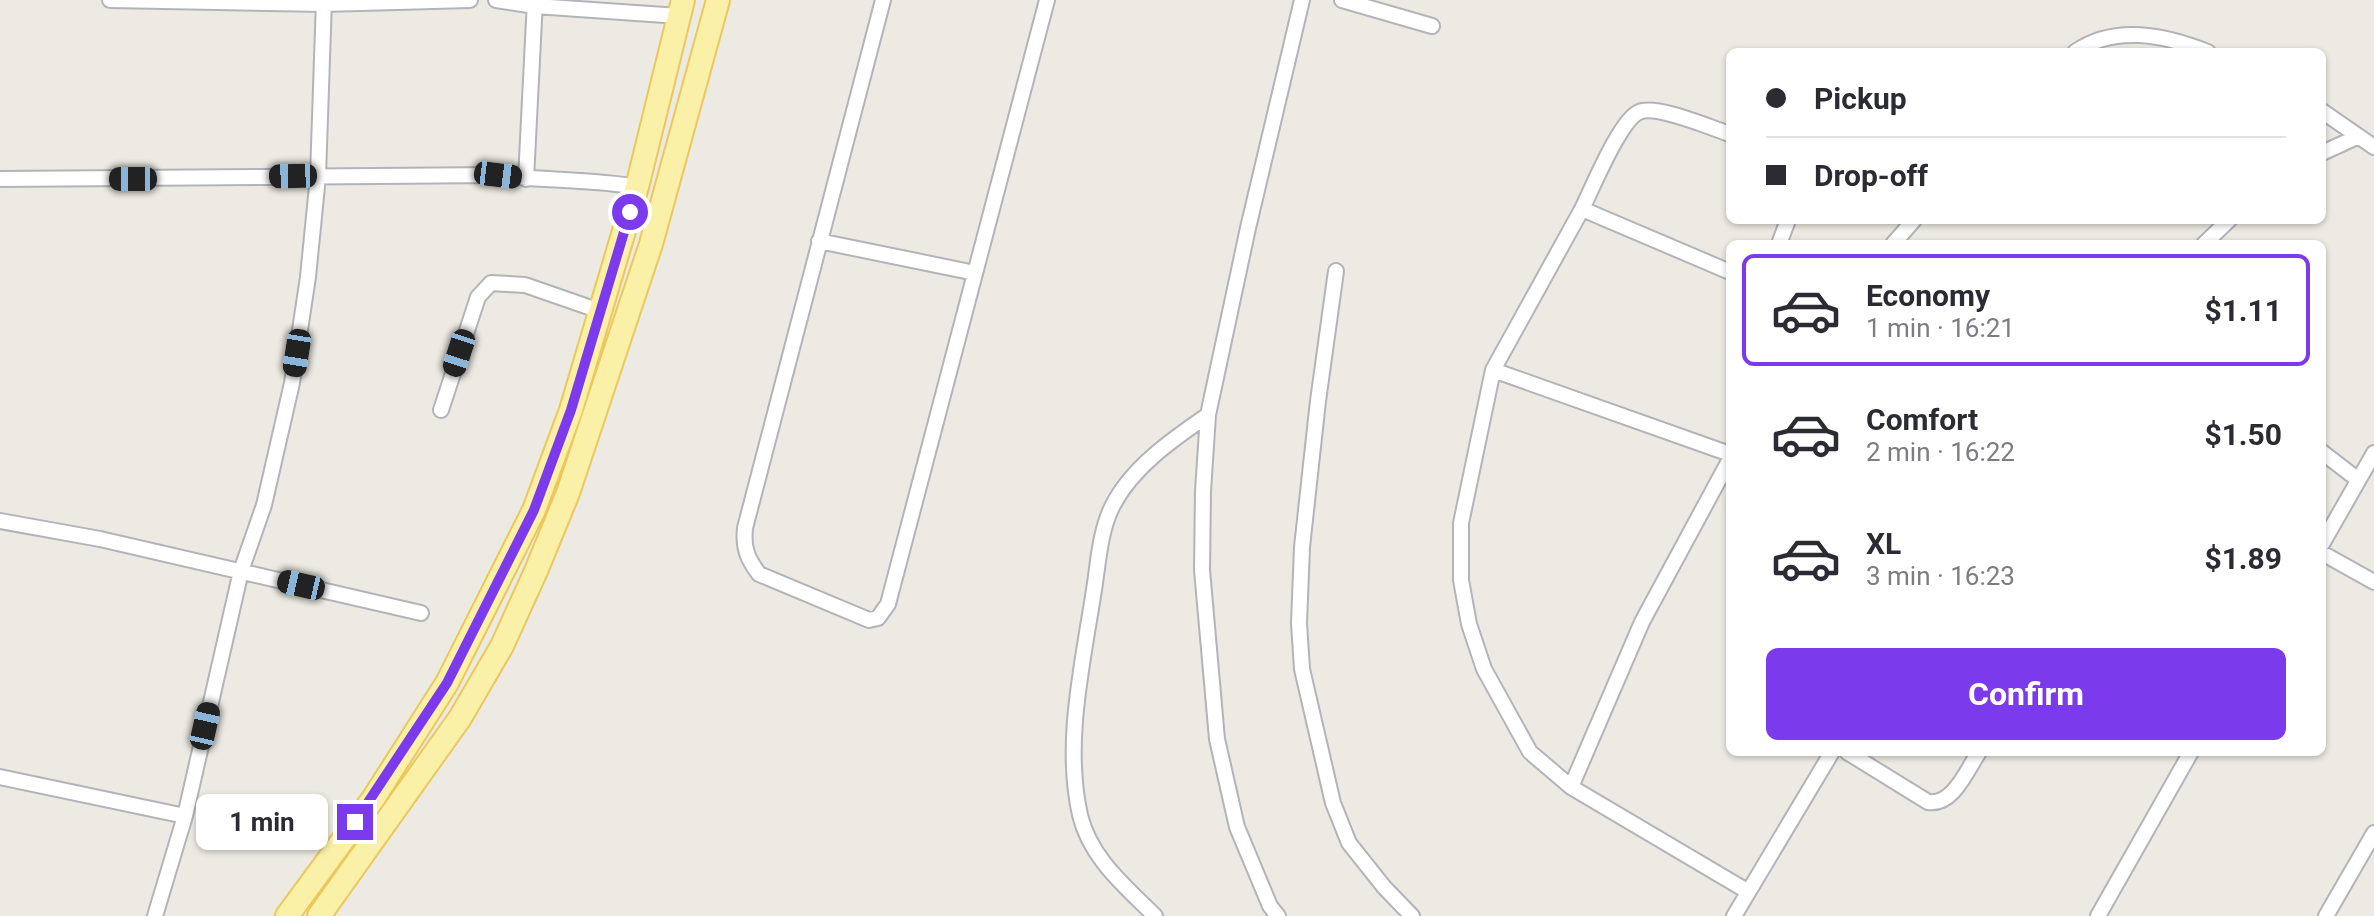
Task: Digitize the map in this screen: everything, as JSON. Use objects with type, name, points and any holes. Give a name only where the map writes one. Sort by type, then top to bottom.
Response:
[{"type":"main road","points":[[319,916],[460,718],[502,646],[536,571],[568,493],[651,244],[718,0]]},
{"type":"main road","points":[[287,916],[373,799],[447,683],[534,510],[571,410],[637,187],[681,8]]},
{"type":"street","points":[[110,0],[470,0]]},
{"type":"street","points":[[496,0],[681,8]]},
{"type":"street","points":[[883,0],[745,528],[744,545],[748,558],[759,574],[869,620],[878,618],[888,604],[1047,0]]},
{"type":"street","points":[[1278,916],[1270,906],[1237,827],[1217,739],[1202,570],[1208,415],[1302,0]]},
{"type":"street","points":[[1342,0],[1432,26]]},
{"type":"street","points":[[155,916],[185,816],[241,571],[264,505],[292,383],[308,277],[318,176],[324,2]]},
{"type":"street","points":[[526,179],[535,3]]},
{"type":"street","points":[[2082,48],[2103,37],[2142,34],[2197,48]]},
{"type":"street","points":[[1726,133],[1655,110],[1639,111],[1625,123],[1582,209],[1493,370],[1461,523],[1461,580],[1469,624],[1484,669],[1530,752],[1571,787],[1747,891]]},
{"type":"street","points":[[2326,114],[2374,147]]},
{"type":"street","points":[[2326,151],[2357,137]]},
{"type":"street","points":[[0,179],[498,175],[526,179],[599,180],[637,187]]},
{"type":"street","points":[[1582,209],[1726,270]]},
{"type":"street","points":[[1896,240],[1910,224]]},
{"type":"street","points":[[2208,240],[2225,224]]},
{"type":"street","points":[[819,241],[975,273]]},
{"type":"street","points":[[1336,271],[1302,547],[1299,623],[1302,669],[1333,803],[1349,843],[1412,916]]},
{"type":"street","points":[[441,410],[478,297],[491,283],[525,285],[600,311]]},
{"type":"street","points":[[1493,370],[1726,455]]},
{"type":"street","points":[[1155,916],[1102,862],[1080,817],[1075,721],[1101,545],[1111,508],[1127,483],[1146,464],[1180,434],[1208,415]]},
{"type":"street","points":[[2326,537],[2374,453]]},
{"type":"street","points":[[2326,455],[2357,479]]},
{"type":"street","points":[[1571,787],[1642,622],[1726,464]]},
{"type":"street","points":[[0,521],[100,539],[421,613]]},
{"type":"street","points":[[2326,555],[2374,582]]},
{"type":"street","points":[[1734,916],[1830,756]]},
{"type":"street","points":[[1853,756],[1928,802],[1936,803],[1948,798],[1976,756]]},
{"type":"street","points":[[2098,916],[2182,756]]},
{"type":"street","points":[[0,777],[185,816]]},
{"type":"street","points":[[2326,916],[2374,833]]},
{"type":"route","points":[[355,822],[447,683],[534,510],[571,410],[630,212]]}]
